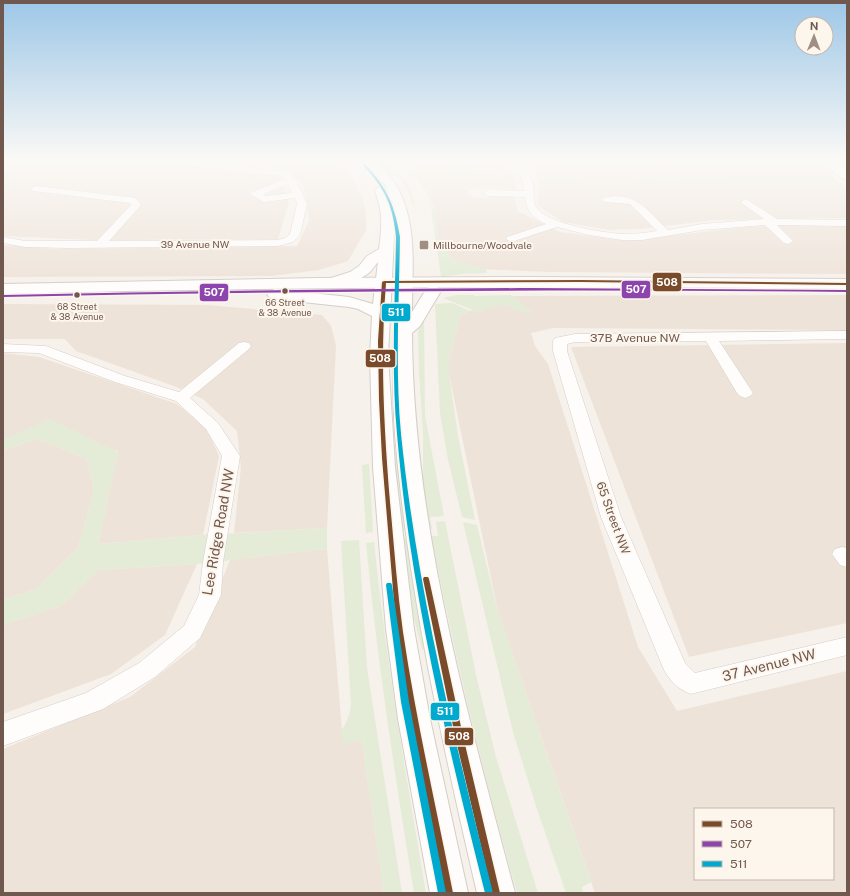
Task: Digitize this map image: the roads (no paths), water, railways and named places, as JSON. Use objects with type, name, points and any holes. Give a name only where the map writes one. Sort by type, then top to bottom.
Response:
[{"type":"main road","points":[[384,202],[388,219],[379,356],[384,467],[400,629],[414,719],[449,893]]},
{"type":"main road","points":[[399,202],[404,217],[405,236],[404,331],[402,357],[406,433],[414,506],[426,579],[470,787],[496,893]]},
{"type":"main road","points":[[3,290],[334,282],[355,275],[364,269],[372,259],[386,251]]},
{"type":"main road","points":[[275,294],[363,305],[404,287],[581,280],[847,284]]},
{"type":"main road","points":[[334,282],[382,296]]},
{"type":"main road","points":[[404,287],[433,292],[608,290],[719,283]]},
{"type":"main road","points":[[3,290],[382,296]]},
{"type":"main road","points":[[404,331],[414,322],[433,292]]},
{"type":"street","points":[[100,245],[136,205],[134,202]]},
{"type":"street","name":"39 Avenue NW","points":[[3,240],[46,244],[100,245],[278,243],[289,240],[295,235],[300,218],[302,204],[301,202]]},
{"type":"street","points":[[531,202],[531,207],[541,218],[556,224],[589,232],[622,237],[642,237],[702,227],[770,222],[847,223]]},
{"type":"street","points":[[632,202],[665,233]]},
{"type":"street","points":[[746,202],[770,222],[788,241]]},
{"type":"street","points":[[511,239],[556,224]]},
{"type":"street","points":[[642,237],[655,246]]},
{"type":"street","name":"37B Avenue NW","points":[[560,341],[574,338],[711,338],[776,335],[847,335]]},
{"type":"street","points":[[711,338],[745,393]]},
{"type":"street","name":"65 Street NW","points":[[560,341],[560,351],[610,517],[676,670],[691,684]]},
{"type":"street","name":"Lee Ridge Road NW","points":[[3,348],[50,346],[120,379],[181,398],[212,426],[231,456],[213,562],[210,595],[192,632],[147,670],[94,701],[3,734]]},
{"type":"street","points":[[181,398],[244,346]]},
{"type":"street","name":"37 Avenue NW","points":[[691,684],[847,646]]},
{"type":"place","name":"Millbourne/Woodvale","points":[[424,245]]},
{"type":"place","name":"66 Street & 38 Avenue","points":[[285,291]]},
{"type":"place","name":"68 Street & 38 Avenue","points":[[77,295]]}]
